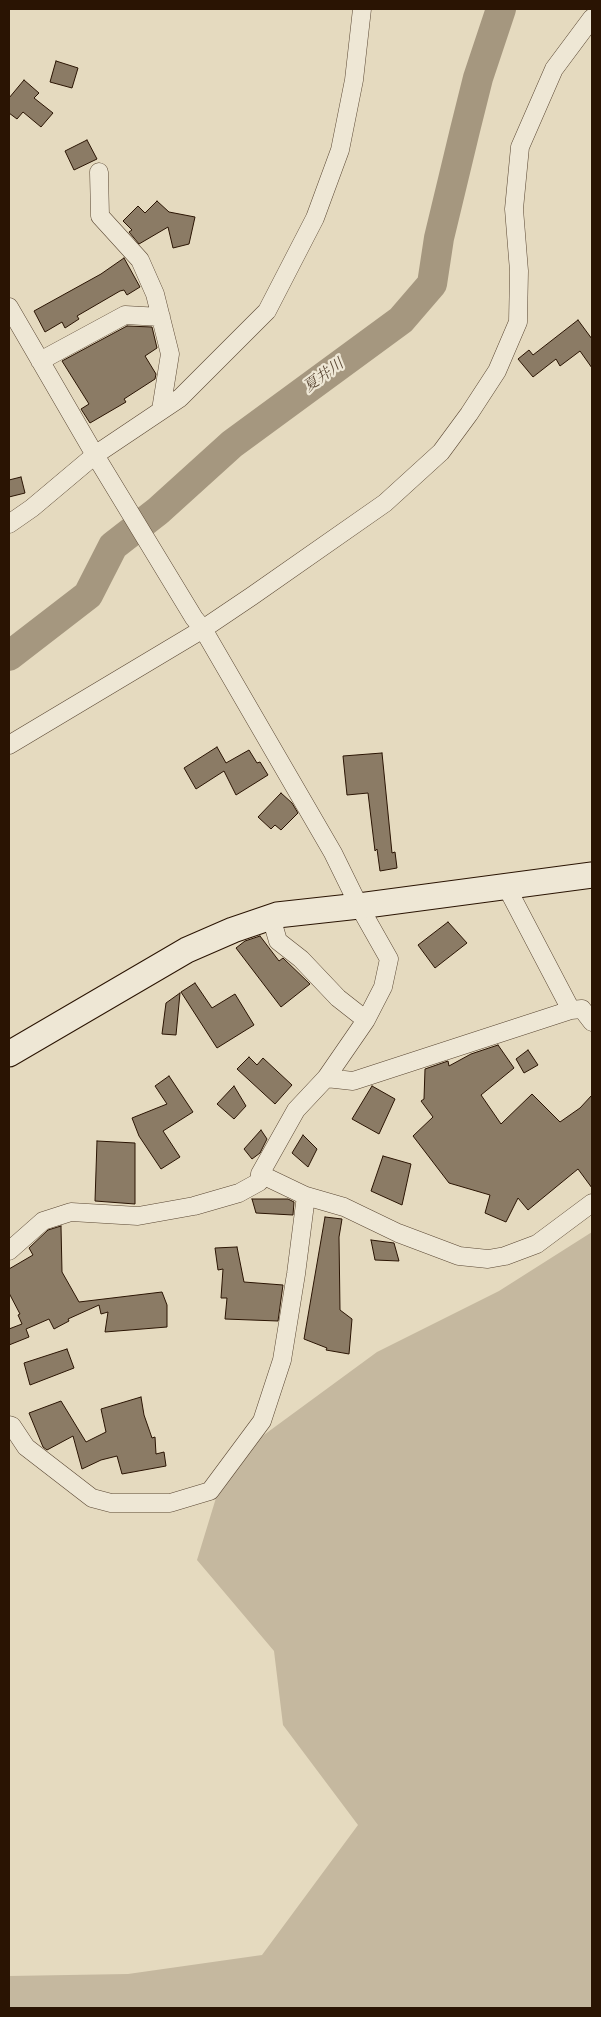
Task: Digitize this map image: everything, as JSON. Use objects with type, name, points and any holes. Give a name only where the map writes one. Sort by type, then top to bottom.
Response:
[{"type":"street","points":[[9,524],[24,514],[95,455],[180,398],[268,310],[315,218],[340,150],[354,80],[362,9]]},
{"type":"street","points":[[9,745],[385,504],[441,452],[497,371],[518,322],[519,271],[514,210],[520,147],[554,68],[592,18]]},
{"type":"street","points":[[99,172],[100,216],[140,260],[155,294],[161,317],[170,354],[161,410]]},
{"type":"street","points":[[9,307],[95,455],[198,623],[333,853],[358,906],[389,959],[383,988],[366,1020],[326,1078],[296,1110],[260,1174],[259,1182],[239,1193],[194,1206],[138,1216],[71,1212],[43,1221],[9,1251]]},
{"type":"street","points":[[40,361],[125,315],[161,317]]},
{"type":"street","points":[[9,1054],[187,950],[233,930],[271,917],[592,875]]},
{"type":"street","points":[[506,886],[571,1010]]},
{"type":"street","points":[[271,917],[278,941],[301,959],[338,998],[366,1020]]},
{"type":"street","points":[[326,1078],[353,1081],[571,1010],[582,1009],[592,1022]]},
{"type":"street","points":[[260,1174],[306,1196],[344,1207],[398,1233],[459,1256],[488,1259],[505,1256],[537,1244],[592,1203]]},
{"type":"street","points":[[9,1425],[12,1426],[26,1447],[92,1498],[111,1503],[170,1503],[210,1491],[262,1421],[268,1404],[282,1360],[306,1196]]},
{"type":"shaded area","points":[[592,1232],[592,2008],[9,2008],[9,1976],[128,1974],[262,1955],[358,1825],[283,1725],[274,1651],[197,1560],[227,1462],[377,1352],[499,1291]]},
{"type":"building","points":[[56,61],[78,68],[72,88],[50,82]]},
{"type":"building","points":[[24,80],[39,93],[34,98],[53,113],[41,127],[23,112],[17,119],[9,113],[9,98]]},
{"type":"building","points":[[87,140],[97,159],[74,170],[65,151]]},
{"type":"building","points":[[157,201],[169,212],[195,217],[189,244],[173,248],[168,227],[139,244],[129,232],[132,230],[123,221],[138,206],[145,213]]},
{"type":"building","points":[[124,258],[140,287],[127,295],[124,290],[120,291],[77,316],[79,319],[65,328],[62,322],[45,332],[34,311],[101,274]]},
{"type":"building","points":[[578,320],[592,339],[592,368],[580,351],[560,366],[556,359],[533,377],[518,359],[529,350],[533,355]]},
{"type":"building","points":[[127,326],[152,327],[157,348],[145,356],[156,374],[155,379],[124,399],[126,402],[90,423],[81,409],[89,404],[62,361]]},
{"type":"building","points":[[21,477],[25,493],[9,497],[9,480]]},
{"type":"building","points":[[217,747],[226,763],[249,750],[268,775],[236,795],[224,771],[196,789],[184,768]]},
{"type":"building","points":[[382,753],[392,853],[395,852],[397,868],[380,871],[377,849],[375,851],[368,793],[347,795],[343,756]]},
{"type":"building","points":[[281,793],[292,803],[298,813],[281,830],[275,825],[271,829],[258,817]]},
{"type":"building","points":[[448,922],[467,943],[435,968],[418,945]]},
{"type":"building","points":[[260,936],[279,961],[283,958],[310,984],[281,1007],[236,948],[245,941]]},
{"type":"building","points":[[195,983],[212,1008],[235,994],[254,1025],[217,1048],[181,992]]},
{"type":"building","points":[[180,993],[176,1035],[162,1034],[166,1003]]},
{"type":"building","points":[[498,1045],[514,1068],[481,1095],[501,1124],[532,1094],[560,1122],[580,1108],[592,1095],[592,1188],[578,1169],[528,1210],[518,1198],[506,1222],[485,1213],[490,1195],[449,1183],[413,1136],[433,1117],[421,1101],[424,1099],[425,1069],[448,1061],[449,1066],[471,1054]]},
{"type":"building","points":[[528,1050],[538,1065],[524,1073],[516,1059]]},
{"type":"building","points":[[249,1057],[257,1065],[263,1058],[292,1085],[275,1104],[237,1069]]},
{"type":"building","points":[[169,1076],[193,1112],[163,1131],[180,1157],[161,1169],[139,1136],[132,1118],[167,1104],[155,1086]]},
{"type":"building","points":[[234,1086],[246,1106],[234,1119],[217,1104]]},
{"type":"building","points":[[372,1086],[395,1099],[379,1134],[352,1119]]},
{"type":"building","points":[[261,1130],[267,1139],[260,1153],[252,1159],[244,1149]]},
{"type":"building","points":[[303,1135],[317,1149],[308,1167],[292,1153]]},
{"type":"building","points":[[97,1141],[135,1143],[135,1204],[95,1201]]},
{"type":"building","points":[[383,1156],[411,1164],[402,1205],[371,1191]]},
{"type":"building","points":[[252,1199],[288,1199],[294,1202],[293,1215],[256,1213]]},
{"type":"building","points":[[325,1217],[342,1219],[339,1237],[340,1310],[352,1319],[349,1354],[326,1350],[327,1348],[304,1339]]},
{"type":"building","points":[[61,1226],[62,1272],[79,1302],[162,1292],[167,1305],[167,1327],[105,1332],[108,1312],[101,1314],[99,1305],[68,1319],[69,1321],[54,1329],[49,1319],[26,1329],[29,1337],[9,1345],[9,1329],[22,1324],[18,1315],[20,1314],[9,1293],[9,1269],[33,1255],[29,1248],[48,1230]]},
{"type":"building","points":[[371,1240],[394,1243],[399,1261],[375,1260]]},
{"type":"building","points":[[237,1247],[244,1282],[283,1285],[278,1321],[225,1319],[227,1298],[221,1298],[223,1269],[218,1270],[215,1248]]},
{"type":"building","points":[[67,1349],[74,1368],[30,1385],[24,1363]]},
{"type":"building","points":[[141,1397],[144,1415],[152,1438],[155,1437],[156,1454],[164,1452],[166,1466],[122,1474],[117,1456],[101,1460],[82,1469],[73,1436],[47,1450],[43,1447],[29,1413],[61,1401],[86,1442],[106,1432],[101,1409]]},
{"type":"waterway","name":"夏井川","points":[[9,656],[88,595],[113,546],[158,511],[232,444],[401,320],[432,284],[439,238],[478,78],[501,9]]}]
